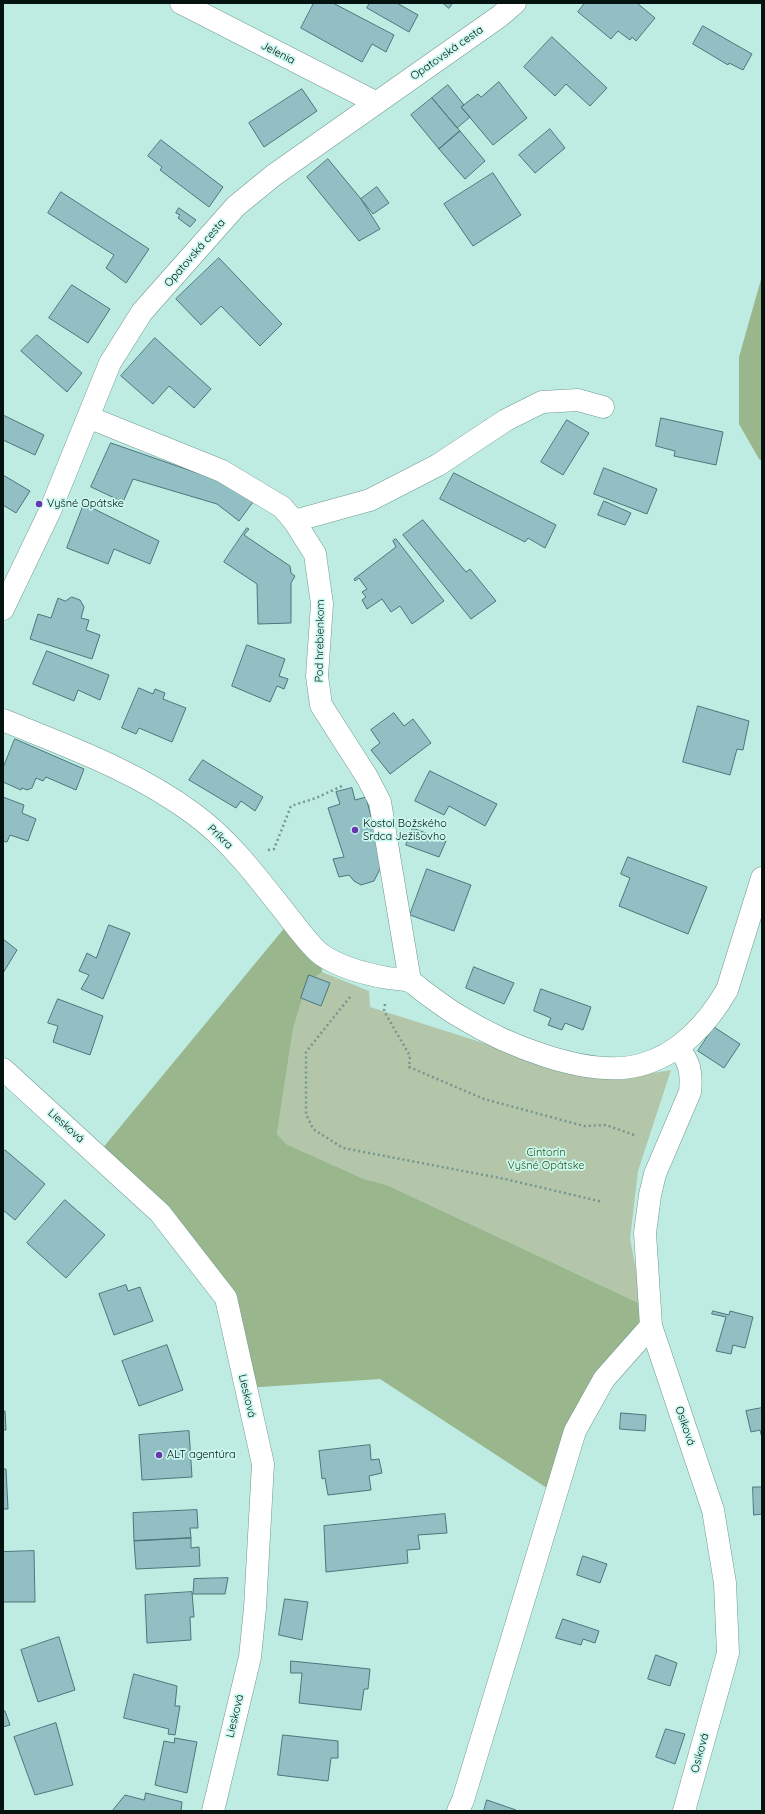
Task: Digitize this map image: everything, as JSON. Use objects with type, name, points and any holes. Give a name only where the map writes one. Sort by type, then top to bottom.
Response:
[{"type":"street","name":"Jelenia","points":[[182,3],[375,102]]},
{"type":"street","name":"Opatovská cesta","points":[[3,609],[50,511],[110,362],[142,312],[236,206],[274,175],[375,102],[500,16],[515,3]]},
{"type":"street","points":[[294,521],[370,500],[438,465],[506,420],[542,402],[578,400],[603,407]]},
{"type":"street","name":"Pod hrebienkom","points":[[88,417],[222,471],[282,507],[294,521],[315,554],[322,604],[317,676],[321,705],[367,777],[380,802],[410,981]]},
{"type":"street","name":"Príkra","points":[[3,720],[112,765],[171,798],[196,815],[220,836],[236,853],[321,954],[342,966],[362,973],[410,981]]},
{"type":"street","points":[[410,981],[459,1016],[526,1049],[577,1064],[602,1068],[641,1065],[678,1047],[707,1020],[718,1005],[727,990],[762,878]]},
{"type":"street","name":"Osiková","points":[[678,1047],[690,1065],[690,1092],[655,1174],[650,1195],[645,1233],[651,1326],[713,1510],[725,1583],[728,1653],[684,1811]]},
{"type":"street","name":"Liesková","points":[[3,1069],[160,1213],[226,1298],[263,1464],[255,1608],[250,1657],[213,1811]]},
{"type":"street","points":[[458,1811],[463,1800],[575,1431],[604,1378],[651,1326]]},
{"type":"path","points":[[236,853],[274,849],[290,806],[316,798]]},
{"type":"path","points":[[362,973],[359,986],[306,1052],[306,1114],[313,1129],[343,1148],[505,1179],[603,1202]]},
{"type":"path","points":[[384,1011],[410,1056],[409,1067],[421,1074],[484,1099],[584,1126],[606,1125],[637,1136]]},
{"type":"green space","points":[[762,276],[762,461],[759,459],[739,424],[739,357]]},
{"type":"green space","points":[[291,920],[321,954],[322,972],[307,983],[293,1029],[277,1134],[286,1144],[364,1179],[387,1185],[643,1305],[651,1326],[604,1379],[556,1494],[380,1379],[245,1388],[226,1298],[97,1155]]},
{"type":"green space","name":"Cintorín Vyšné Opátske","points":[[322,972],[369,991],[370,1007],[496,1047],[554,1068],[612,1080],[671,1070],[638,1171],[630,1239],[643,1305],[387,1185],[364,1179],[286,1144],[277,1134],[293,1029],[307,983]]},
{"type":"building","points":[[314,3],[333,3],[394,35],[386,52],[372,44],[362,62],[301,28]]},
{"type":"building","points":[[370,3],[397,3],[418,15],[409,32],[367,8]]},
{"type":"building","points":[[443,3],[453,3],[449,8]]},
{"type":"building","points":[[585,3],[637,3],[655,18],[636,41],[632,37],[630,40],[618,31],[611,39],[578,12]]},
{"type":"building","points":[[703,26],[752,54],[743,70],[729,63],[728,65],[693,44]]},
{"type":"building","points":[[552,37],[607,88],[590,106],[566,84],[555,96],[524,67]]},
{"type":"building","points":[[499,82],[527,118],[493,145],[461,107],[478,94],[481,97]]},
{"type":"building","points":[[448,85],[464,105],[461,107],[470,117],[457,128],[432,98]]},
{"type":"building","points":[[302,89],[317,111],[264,147],[249,123]]},
{"type":"building","points":[[432,98],[460,131],[439,149],[411,115]]},
{"type":"building","points":[[550,129],[565,148],[535,173],[519,155]]},
{"type":"building","points":[[460,131],[485,161],[465,179],[439,149]]},
{"type":"building","points":[[161,140],[223,187],[209,207],[160,170],[162,167],[148,156]]},
{"type":"building","points":[[328,159],[361,199],[380,229],[359,241],[307,177]]},
{"type":"building","points":[[493,173],[521,215],[473,246],[444,204]]},
{"type":"building","points":[[377,187],[389,203],[373,214],[361,199]]},
{"type":"building","points":[[61,192],[149,249],[126,283],[106,268],[114,255],[48,213]]},
{"type":"building","points":[[179,208],[196,220],[190,227],[178,218],[180,215],[176,213]]},
{"type":"building","points":[[219,258],[282,324],[260,346],[221,306],[201,325],[176,299]]},
{"type":"building","points":[[72,285],[110,309],[88,343],[49,318]]},
{"type":"building","points":[[37,335],[82,373],[67,392],[21,351]]},
{"type":"building","points":[[155,338],[211,389],[194,408],[169,386],[153,404],[121,376]]},
{"type":"building","points":[[3,415],[44,435],[35,455],[3,440]]},
{"type":"building","points":[[661,418],[723,432],[716,465],[674,456],[675,451],[656,446]]},
{"type":"building","points":[[567,420],[589,433],[563,475],[541,462]]},
{"type":"building","points":[[111,443],[226,483],[253,502],[239,521],[217,504],[133,479],[123,502],[91,487]]},
{"type":"building","points":[[604,468],[657,489],[647,514],[594,494]]},
{"type":"building","points":[[454,473],[556,525],[545,548],[528,538],[525,542],[440,499]]},
{"type":"building","points":[[3,475],[30,491],[16,513],[3,505]]},
{"type":"building","points":[[604,501],[631,513],[625,525],[598,515]]},
{"type":"building","points":[[84,504],[159,541],[150,564],[114,549],[108,564],[67,548]]},
{"type":"building","points":[[423,520],[466,572],[470,569],[496,601],[471,619],[403,535]]},
{"type":"building","points":[[247,528],[249,529],[244,535],[290,566],[291,573],[295,576],[291,583],[291,623],[258,624],[257,584],[224,562]]},
{"type":"building","points":[[396,539],[444,601],[412,624],[400,606],[391,612],[382,599],[367,609],[362,600],[366,597],[362,592],[367,589],[359,578],[355,581],[354,579],[396,547],[393,541]]},
{"type":"building","points":[[72,597],[80,600],[84,607],[81,618],[89,620],[86,630],[100,635],[92,659],[30,639],[38,614],[51,618],[58,598],[65,601]]},
{"type":"building","points":[[247,645],[285,659],[279,676],[288,679],[284,689],[277,686],[270,702],[232,686]]},
{"type":"building","points":[[47,651],[109,675],[100,700],[78,690],[74,701],[33,684]]},
{"type":"building","points":[[139,688],[153,694],[155,689],[165,693],[163,699],[186,708],[172,742],[139,728],[136,734],[122,728]]},
{"type":"building","points":[[698,706],[749,721],[743,750],[737,749],[730,775],[683,762]]},
{"type":"building","points":[[394,713],[404,726],[413,719],[431,743],[390,774],[371,750],[380,743],[371,730]]},
{"type":"building","points":[[15,739],[84,769],[76,790],[46,777],[43,781],[36,778],[32,788],[27,790],[22,788],[21,790],[3,782],[3,768]]},
{"type":"building","points":[[203,760],[263,797],[255,811],[241,801],[236,808],[189,780]]},
{"type":"building","points":[[430,771],[497,804],[485,826],[449,806],[444,815],[415,801]]},
{"type":"building","name":"Kostol Božského Srdca Ježišovho","points":[[352,788],[355,800],[366,797],[380,852],[380,869],[374,881],[361,885],[354,881],[349,875],[339,877],[333,859],[344,857],[328,808],[340,804],[336,792]]},
{"type":"building","points":[[3,797],[24,805],[22,813],[36,819],[28,841],[10,835],[7,842],[3,841]]},
{"type":"building","points":[[413,828],[446,841],[439,857],[406,845]]},
{"type":"building","points":[[628,857],[707,887],[688,934],[619,906],[630,878],[621,874]]},
{"type":"building","points":[[427,869],[471,885],[454,931],[410,915]]},
{"type":"building","points":[[109,925],[130,933],[103,999],[81,989],[89,975],[79,971],[87,953],[96,958]]},
{"type":"building","points":[[3,939],[17,950],[3,973]]},
{"type":"building","points":[[474,967],[514,983],[504,1004],[466,988]]},
{"type":"building","points":[[309,975],[330,983],[321,1006],[301,998]]},
{"type":"building","points":[[541,989],[591,1007],[583,1030],[565,1023],[562,1030],[548,1025],[551,1018],[534,1011]]},
{"type":"building","points":[[58,999],[103,1016],[90,1055],[53,1042],[58,1026],[48,1023]]},
{"type":"building","points":[[714,1027],[740,1044],[724,1068],[698,1051]]},
{"type":"building","points":[[5,1150],[45,1184],[15,1220],[3,1210],[3,1152]]},
{"type":"building","points":[[65,1200],[105,1235],[66,1278],[27,1243]]},
{"type":"building","points":[[126,1285],[128,1291],[140,1287],[153,1321],[114,1335],[99,1294]]},
{"type":"building","points":[[713,1311],[729,1315],[730,1311],[753,1317],[745,1348],[733,1345],[731,1354],[716,1351],[726,1317],[712,1314]]},
{"type":"building","points":[[167,1345],[183,1390],[139,1406],[122,1361]]},
{"type":"building","points":[[762,1408],[762,1438],[760,1430],[751,1432],[746,1411]]},
{"type":"building","points":[[3,1411],[5,1411],[6,1430],[3,1430]]},
{"type":"building","points":[[621,1413],[646,1415],[645,1431],[620,1429]]},
{"type":"building","points":[[189,1431],[192,1477],[142,1480],[139,1435]]},
{"type":"building","points":[[370,1445],[371,1460],[379,1459],[382,1473],[369,1476],[371,1490],[328,1495],[325,1478],[322,1479],[319,1451]]},
{"type":"building","points":[[3,1469],[6,1469],[8,1509],[3,1509]]},
{"type":"building","points":[[753,1487],[762,1487],[762,1514],[754,1515]]},
{"type":"building","points":[[197,1510],[198,1528],[190,1528],[191,1538],[134,1541],[133,1513]]},
{"type":"building","points":[[445,1514],[447,1533],[418,1535],[420,1549],[407,1550],[408,1563],[326,1572],[324,1526]]},
{"type":"building","points":[[191,1538],[191,1548],[199,1547],[200,1566],[136,1569],[134,1541]]},
{"type":"building","points":[[34,1551],[35,1602],[3,1602],[3,1552]]},
{"type":"building","points":[[583,1556],[607,1564],[600,1583],[577,1575]]},
{"type":"building","points":[[228,1578],[225,1594],[193,1594],[194,1579]]},
{"type":"building","points":[[192,1592],[194,1617],[190,1617],[191,1640],[147,1643],[145,1595]]},
{"type":"building","points":[[285,1599],[308,1602],[302,1640],[279,1635]]},
{"type":"building","points":[[563,1619],[599,1631],[595,1643],[583,1639],[581,1645],[556,1638]]},
{"type":"building","points":[[59,1637],[75,1690],[38,1702],[21,1650]]},
{"type":"building","points":[[656,1655],[677,1663],[670,1686],[648,1679]]},
{"type":"building","points":[[291,1661],[370,1669],[368,1689],[364,1689],[361,1710],[299,1703],[302,1673],[291,1673]]},
{"type":"building","points":[[134,1674],[177,1686],[175,1706],[180,1706],[175,1735],[168,1734],[169,1729],[124,1718]]},
{"type":"building","points":[[3,1711],[5,1711],[10,1725],[3,1727]]},
{"type":"building","points":[[56,1723],[73,1785],[35,1795],[14,1737]]},
{"type":"building","points":[[666,1729],[685,1734],[675,1764],[656,1757]]},
{"type":"building","points":[[283,1735],[338,1741],[338,1758],[331,1758],[328,1781],[278,1775]]},
{"type":"building","points":[[175,1738],[197,1742],[187,1793],[155,1785],[164,1741],[174,1743]]},
{"type":"building","points":[[146,1793],[182,1802],[181,1811],[112,1811],[125,1795],[144,1800]]},
{"type":"building","points":[[487,1800],[516,1810],[484,1811]]},
{"type":"place","name":"Vyšné Opátske","points":[[39,504]]},
{"type":"place","name":"Kostol Božského Srdca Ježišovho","points":[[355,830]]},
{"type":"place","name":"ALT agentúra","points":[[159,1455]]}]
